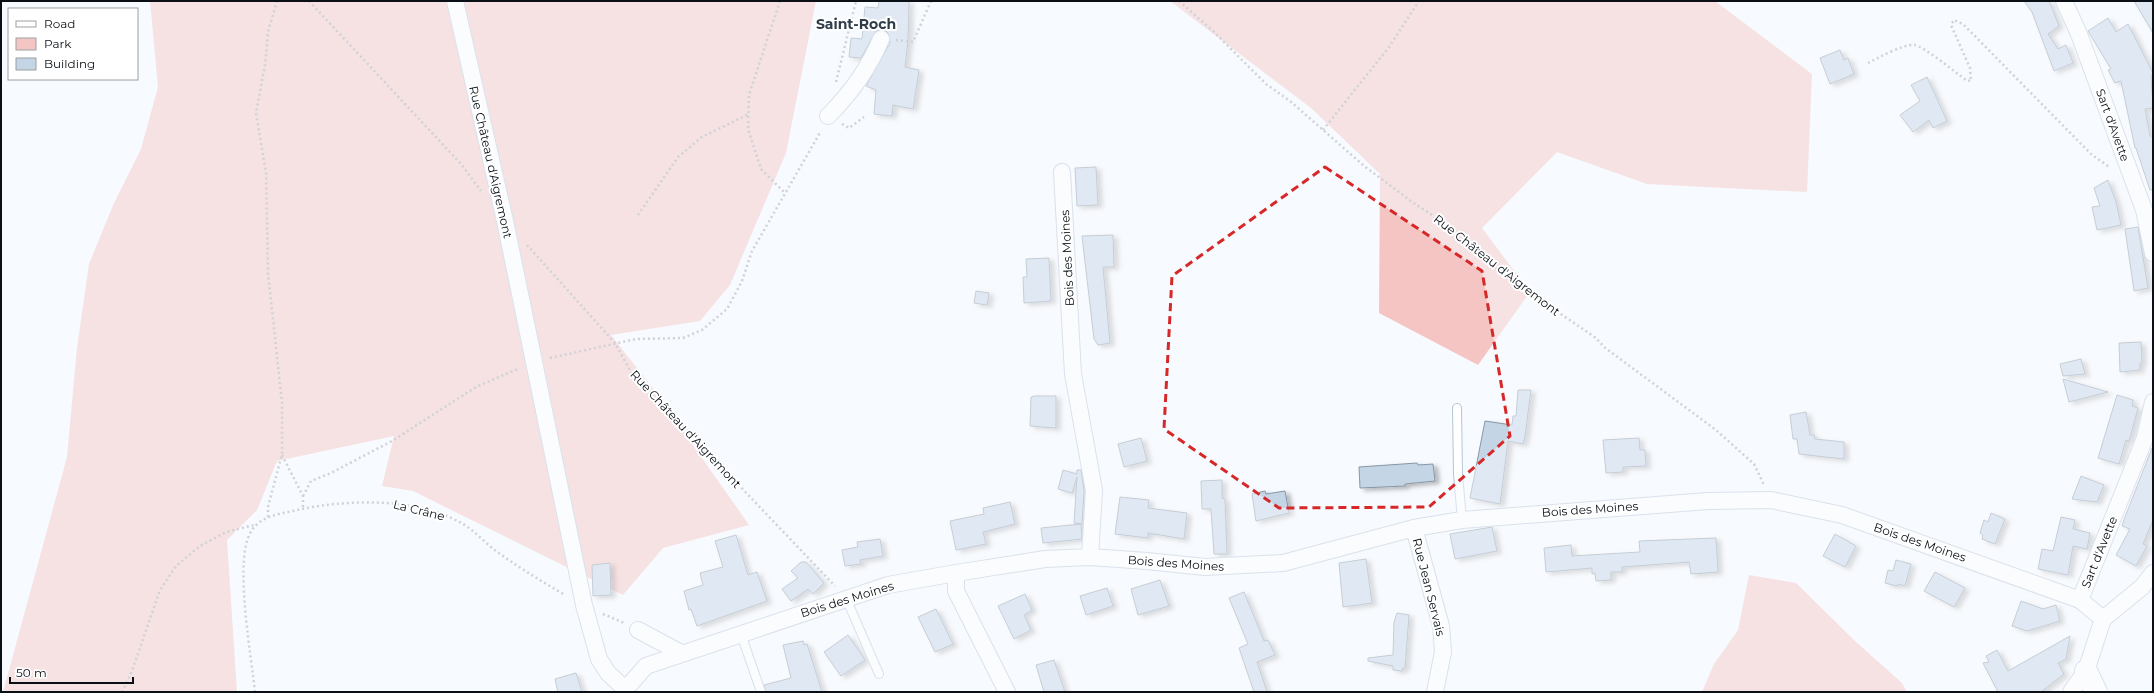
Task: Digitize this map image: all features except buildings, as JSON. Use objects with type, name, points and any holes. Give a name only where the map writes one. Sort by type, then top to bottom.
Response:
[{"type":"street","name":"Rue Château d'Aigremont","points":[[455,1],[505,221],[584,605]]},
{"type":"street","name":"Sart d'Avette","points":[[2064,1],[2079,34],[2144,210],[2153,253]]},
{"type":"street","points":[[828,116],[841,103],[871,61],[881,39]]},
{"type":"street","name":"Bois des Moines","points":[[1062,172],[1073,374],[1094,490],[1090,557]]},
{"type":"street","name":"Sart d'Avette","points":[[2104,619],[2080,600],[2145,438],[2153,402]]},
{"type":"street","name":"Bois des Moines","points":[[624,691],[646,666],[888,585],[956,573],[1045,560],[1090,557],[1205,567],[1250,566],[1283,563],[1414,528],[1462,520],[1708,501],[1771,500],[1842,515],[2080,600]]},
{"type":"street","name":"Rue Jean Servais","points":[[1414,528],[1441,626],[1443,652],[1435,692]]},
{"type":"street","points":[[956,573],[956,591],[1007,692]]},
{"type":"street","points":[[2070,692],[2086,671],[2104,619],[2142,587],[2153,573]]},
{"type":"street","points":[[584,605],[599,659],[608,673],[624,691]]},
{"type":"street","points":[[638,630],[681,654]]},
{"type":"street","points":[[2086,671],[2096,692]]},
{"type":"lane","points":[[1457,408],[1458,474],[1462,520]]},
{"type":"lane","points":[[846,598],[878,674]]},
{"type":"lane","points":[[741,634],[761,692]]},
{"type":"path","points":[[268,517],[268,507],[282,454],[282,403],[268,273],[266,173],[256,113],[265,65],[268,32],[277,1]]},
{"type":"path","points":[[309,1],[461,164],[484,195]]},
{"type":"path","points":[[780,1],[750,95],[748,129],[761,169],[785,193]]},
{"type":"path","points":[[835,86],[856,1]]},
{"type":"path","points":[[908,41],[912,42],[931,1]]},
{"type":"path","name":"Rue Château d'Aigremont","points":[[1179,1],[1212,30],[1266,84],[1290,101],[1363,165],[1412,202],[1452,228],[1470,248],[1508,277],[1596,338],[1604,347],[1716,430],[1754,464],[1771,500]]},
{"type":"path","points":[[1323,130],[1389,47],[1419,1]]},
{"type":"path","points":[[1868,63],[1906,46],[1914,45],[1923,49],[1966,80],[1971,81],[1970,68],[1951,25],[1954,20],[1963,24],[2092,155],[2108,166],[2127,164]]},
{"type":"path","points":[[638,215],[678,157],[702,137],[749,114]]},
{"type":"path","points":[[303,496],[311,481],[331,473],[392,441],[476,387],[534,362],[636,339],[683,338],[702,330],[727,308],[742,281],[752,251],[820,135],[828,116]]},
{"type":"path","name":"Rue Château d'Aigremont","points":[[526,244],[615,343],[631,372],[846,598]]},
{"type":"path","points":[[282,454],[303,496],[303,509]]},
{"type":"path","name":"La Crâne","points":[[122,692],[132,671],[160,590],[176,566],[200,546],[226,532],[254,525],[268,517],[303,509],[338,504],[387,502],[438,513],[463,524],[495,551],[535,578],[584,605],[638,630]]},
{"type":"path","points":[[254,525],[247,539],[243,570],[255,692]]},
{"type":"highlighted area","points":[[1325,167],[1482,271],[1510,436],[1429,507],[1279,508],[1164,429],[1172,276]]},
{"type":"green space","points":[[150,1],[816,1],[786,153],[730,285],[700,321],[611,335],[655,391],[749,525],[663,548],[623,595],[413,491],[382,486],[394,436],[277,461],[257,510],[227,540],[237,692],[3,692],[67,457],[77,348],[89,264],[114,203],[141,149],[158,87]]},
{"type":"green space","points":[[1170,1],[1715,1],[1812,74],[1807,192],[1647,184],[1557,152],[1482,228],[1530,292],[1478,365],[1379,313],[1380,174],[1311,108]]},
{"type":"green space","points":[[1749,575],[1796,583],[1856,642],[1902,683],[1907,692],[1702,692],[1714,664],[1738,630]]},
{"type":"district","name":"Saint-Roch","points":[[856,24]]}]
